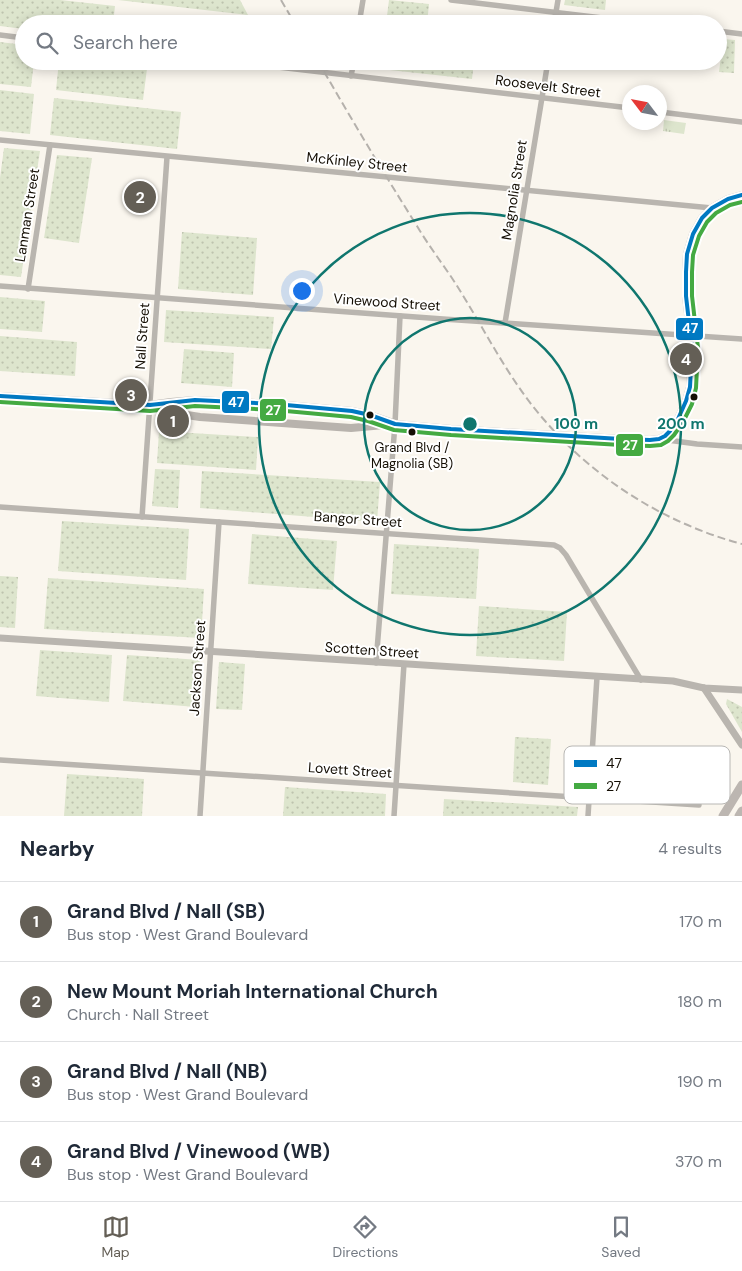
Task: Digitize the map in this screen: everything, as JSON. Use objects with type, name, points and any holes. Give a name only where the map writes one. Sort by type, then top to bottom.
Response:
[{"type":"main road","points":[[150,405],[174,413],[200,417],[351,428],[395,424],[621,439],[659,439],[665,436],[675,424],[686,401],[691,377],[692,348],[686,296],[686,269],[687,254],[693,234],[706,213],[712,208],[742,195]]},
{"type":"main road","points":[[0,396],[150,405],[195,400],[273,404],[352,411],[395,424]]},
{"type":"main road","points":[[723,816],[742,785]]},
{"type":"main road","points":[[739,816],[742,811]]},
{"type":"street","points":[[361,15],[363,0]]},
{"type":"street","points":[[451,0],[580,15]]},
{"type":"street","points":[[556,15],[558,0]]},
{"type":"street","points":[[727,32],[742,34]]},
{"type":"street","points":[[0,35],[15,37]]},
{"type":"street","name":"Roosevelt Street","points":[[301,70],[622,107]]},
{"type":"street","points":[[351,76],[352,70]]},
{"type":"street","name":"Magnolia Street","points":[[505,323],[547,70]]},
{"type":"street","points":[[667,113],[742,122]]},
{"type":"street","name":"McKinley Street","points":[[0,140],[712,208]]},
{"type":"street","name":"Lanman Street","points":[[28,289],[50,146]]},
{"type":"street","name":"Nall Street","points":[[142,517],[167,157]]},
{"type":"street","name":"Vinewood Street","points":[[0,286],[742,339]]},
{"type":"street","points":[[376,663],[395,424],[400,316]]},
{"type":"street","points":[[272,422],[273,404]]},
{"type":"street","points":[[659,439],[742,447]]},
{"type":"street","name":"Bangor Street","points":[[0,507],[554,545],[566,554],[641,680]]},
{"type":"street","name":"Jackson Street","points":[[200,816],[220,522]]},
{"type":"street","name":"Scotten Street","points":[[0,638],[673,681],[704,688],[742,690]]},
{"type":"street","points":[[394,816],[404,664]]},
{"type":"street","points":[[592,746],[597,677]]},
{"type":"street","points":[[704,688],[742,745]]},
{"type":"street","name":"Lovett Street","points":[[0,760],[564,796]]},
{"type":"street","name":"Lovett Street","points":[[686,804],[699,805]]},
{"type":"green space","points":[[0,0],[60,0],[115,6],[114,15],[15,15],[15,28],[0,26]]},
{"type":"green space","points":[[118,0],[240,0],[248,15]]},
{"type":"green space","points":[[389,0],[429,4],[428,15],[387,15]]},
{"type":"green space","points":[[565,0],[606,0],[605,10],[564,5]]},
{"type":"green space","points":[[727,39],[735,40],[734,73],[719,72],[719,70],[727,70]]},
{"type":"green space","points":[[0,42],[15,44],[15,70],[33,70],[31,87],[0,84]]},
{"type":"green space","points":[[58,70],[147,70],[143,100],[56,90]]},
{"type":"green space","points":[[390,70],[473,70],[472,79]]},
{"type":"green space","points":[[0,90],[34,94],[30,134],[0,131]]},
{"type":"green space","points":[[54,98],[181,112],[177,149],[50,135]]},
{"type":"green space","points":[[667,120],[686,123],[684,134],[663,131],[667,130]]},
{"type":"green space","points":[[4,148],[40,151],[21,277],[0,275],[0,178]]},
{"type":"green space","points":[[57,155],[92,158],[79,243],[44,238]]},
{"type":"green space","points":[[182,232],[257,238],[253,295],[178,289]]},
{"type":"green space","points":[[0,297],[45,301],[42,332],[0,329]]},
{"type":"green space","points":[[166,310],[274,317],[271,349],[164,342]]},
{"type":"green space","points":[[0,336],[77,342],[75,376],[0,371]]},
{"type":"green space","points":[[184,349],[234,353],[232,387],[181,383]]},
{"type":"green space","points":[[159,431],[258,437],[256,470],[157,463]]},
{"type":"green space","points":[[155,469],[180,470],[178,508],[152,506]]},
{"type":"green space","points":[[202,471],[380,482],[377,522],[200,508]]},
{"type":"green space","points":[[62,521],[189,529],[186,580],[58,571]]},
{"type":"green space","points":[[252,534],[337,541],[333,590],[248,584]]},
{"type":"green space","points":[[394,544],[479,549],[476,599],[391,594]]},
{"type":"green space","points":[[0,576],[18,577],[15,628],[0,627]]},
{"type":"green space","points":[[48,578],[204,589],[201,638],[44,629]]},
{"type":"green space","points":[[479,606],[567,612],[564,661],[476,656]]},
{"type":"green space","points":[[40,650],[112,655],[109,702],[36,696]]},
{"type":"green space","points":[[127,655],[200,660],[196,707],[123,701]]},
{"type":"green space","points":[[219,662],[245,664],[242,710],[216,709]]},
{"type":"green space","points":[[727,699],[742,707],[742,732],[726,704]]},
{"type":"green space","points":[[515,737],[551,739],[548,785],[513,782]]},
{"type":"green space","points":[[67,774],[144,779],[142,816],[64,816]]},
{"type":"green space","points":[[285,787],[386,794],[385,816],[283,816]]},
{"type":"green space","points":[[444,799],[578,807],[577,816],[443,816]]},
{"type":"railway","points":[[281,0],[290,15]]},
{"type":"railway","points":[[323,70],[354,124],[422,234],[459,289],[510,375],[546,422],[588,463],[635,498],[687,525],[742,544]]},
{"type":"transit line","name":"47","points":[[0,396],[150,405],[195,400],[275,404],[352,411],[395,424],[621,439],[659,439],[670,431],[678,419],[690,387],[692,348],[686,296],[686,272],[687,254],[693,234],[702,218],[712,208],[728,199],[742,195]]},
{"type":"transit line","name":"27","points":[[0,402],[150,411],[195,406],[275,410],[351,417],[394,430],[621,445],[661,445],[674,435],[683,422],[692,404],[696,388],[698,348],[692,296],[692,272],[693,255],[699,236],[707,222],[716,213],[730,205],[742,202]]},
{"type":"place","name":"New Mount Moriah International Church","points":[[140,197]]},
{"type":"place","name":"Grand Blvd / Vinewood (WB)","points":[[686,359]]},
{"type":"place","name":"Grand Blvd / Nall (NB)","points":[[131,395]]},
{"type":"place","name":"Grand Blvd / Nall (SB)","points":[[173,421]]},
{"type":"place","name":"Grand Blvd / Magnolia (SB)","points":[[412,432]]}]
